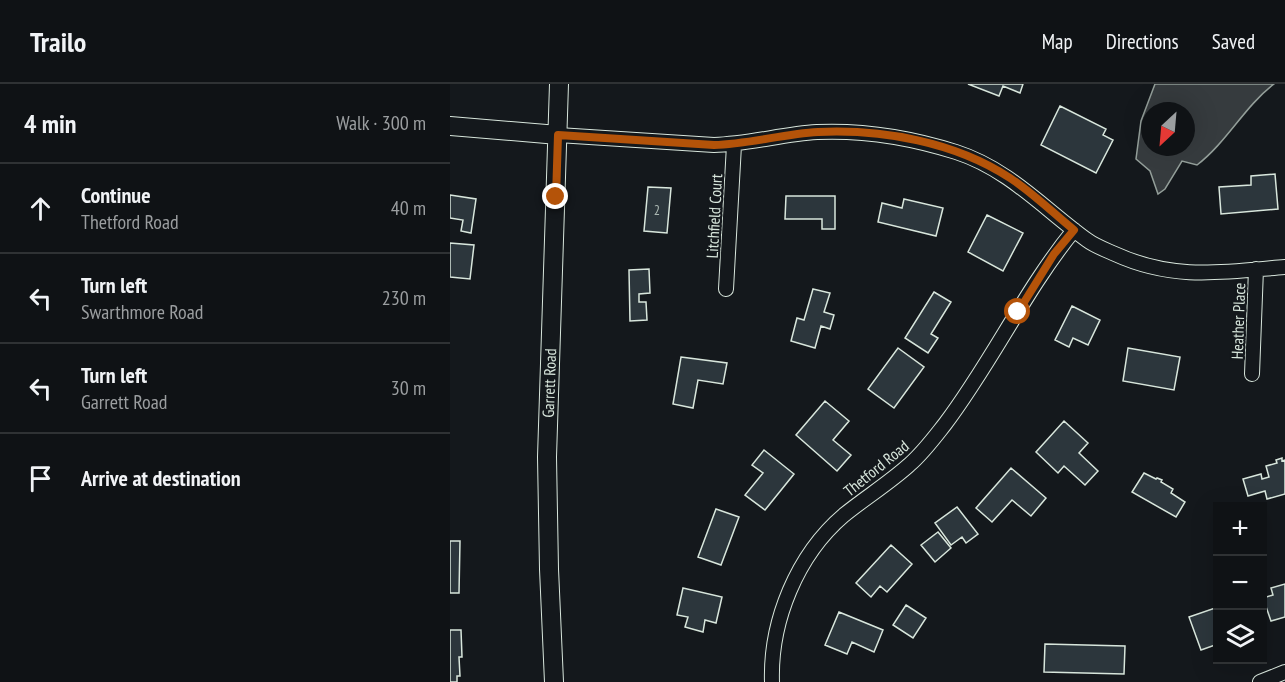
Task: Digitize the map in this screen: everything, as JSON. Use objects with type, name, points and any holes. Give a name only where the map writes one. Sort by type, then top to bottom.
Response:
[{"type":"street","name":"Garrett Road","points":[[554,682],[547,457],[560,84]]},
{"type":"street","points":[[450,126],[691,145],[734,145],[816,132],[891,136],[928,144],[976,160],[1011,179],[1089,242],[1156,269],[1208,274],[1285,267]]},
{"type":"street","name":"Litchfield Court","points":[[726,289],[734,145]]},
{"type":"street","name":"Thetford Road","points":[[772,682],[773,652],[781,614],[797,575],[812,550],[843,516],[909,465],[932,441],[964,398],[1054,254],[1074,230]]},
{"type":"street","name":"Heather Place","points":[[1252,374],[1256,269]]},
{"type":"street","points":[[1260,682],[1285,672]]},
{"type":"shaded area","points":[[1155,84],[1274,84],[1263,93],[1208,156],[1197,165],[1182,161],[1165,189],[1158,194],[1150,171],[1136,159],[1141,121],[1141,156],[1195,156],[1195,102],[1148,102]]},
{"type":"building","points":[[968,84],[1023,84],[1020,93],[1003,86],[999,96]]},
{"type":"building","points":[[1060,106],[1106,129],[1103,135],[1113,140],[1096,173],[1041,145]]},
{"type":"building","points":[[1275,174],[1278,209],[1221,214],[1219,187],[1251,185],[1251,176]]},
{"type":"building","points":[[648,187],[671,188],[667,233],[644,231]]},
{"type":"building","points":[[450,195],[476,199],[471,233],[461,231],[463,220],[450,218]]},
{"type":"building","points":[[786,196],[835,196],[835,229],[822,229],[822,219],[785,219]]},
{"type":"building","points":[[904,199],[943,208],[936,236],[878,222],[882,203],[902,208]]},
{"type":"building","points":[[987,215],[1023,233],[1003,271],[968,252]]},
{"type":"building","points":[[450,243],[474,245],[470,279],[450,277]]},
{"type":"building","points":[[649,269],[650,293],[639,294],[639,302],[646,302],[647,320],[630,321],[629,270]]},
{"type":"building","points":[[813,289],[830,293],[824,312],[834,315],[830,329],[821,326],[815,348],[791,341],[797,318],[804,320]]},
{"type":"building","points":[[934,292],[951,302],[931,334],[938,338],[928,353],[905,338]]},
{"type":"building","points":[[1072,306],[1100,320],[1088,345],[1073,338],[1069,347],[1055,340]]},
{"type":"building","points":[[898,348],[924,367],[894,408],[868,389]]},
{"type":"building","points":[[1128,348],[1180,357],[1174,390],[1123,381]]},
{"type":"building","points":[[681,357],[727,363],[723,384],[698,380],[693,408],[673,404]]},
{"type":"building","points":[[825,401],[849,421],[833,440],[851,455],[837,471],[796,435]]},
{"type":"building","points":[[1064,421],[1088,443],[1079,453],[1098,471],[1085,485],[1064,466],[1058,473],[1036,452]]},
{"type":"building","points":[[764,450],[794,474],[765,510],[745,495],[763,473],[752,465]]},
{"type":"building","points":[[1282,458],[1282,461],[1285,460],[1285,494],[1267,499],[1265,491],[1248,496],[1243,479],[1261,474],[1262,479],[1269,477],[1266,466],[1277,463],[1276,460]]},
{"type":"building","points":[[1011,468],[1046,498],[1031,516],[1012,500],[992,522],[976,508]]},
{"type":"building","points":[[1144,473],[1162,480],[1161,482],[1173,489],[1171,493],[1185,502],[1176,517],[1132,492]]},
{"type":"building","points":[[957,507],[978,534],[966,543],[962,537],[951,545],[935,523]]},
{"type":"building","points":[[716,509],[739,517],[721,565],[698,557]]},
{"type":"building","points":[[938,532],[951,548],[935,562],[921,545]]},
{"type":"building","points":[[450,541],[460,541],[459,593],[450,593]]},
{"type":"building","points":[[891,545],[912,564],[887,592],[880,586],[871,597],[856,583]]},
{"type":"building","points":[[1285,584],[1285,617],[1271,621],[1267,610],[1267,597],[1273,595],[1271,588]]},
{"type":"building","points":[[683,588],[722,597],[716,623],[705,620],[703,632],[685,627],[688,617],[677,615]]},
{"type":"building","points":[[906,605],[926,618],[913,638],[893,625]]},
{"type":"building","points":[[1213,609],[1213,646],[1201,650],[1189,617]]},
{"type":"building","points":[[839,612],[883,630],[874,652],[852,642],[847,654],[825,645]]},
{"type":"building","points":[[450,630],[461,630],[462,657],[459,657],[460,676],[457,676],[457,682],[450,682]]},
{"type":"building","points":[[1045,644],[1125,646],[1124,674],[1044,672]]},
{"type":"route","points":[[556,197],[558,135],[691,145],[734,145],[816,132],[844,132],[891,136],[928,144],[985,164],[1011,179],[1074,230],[1054,254],[1018,312]]}]
